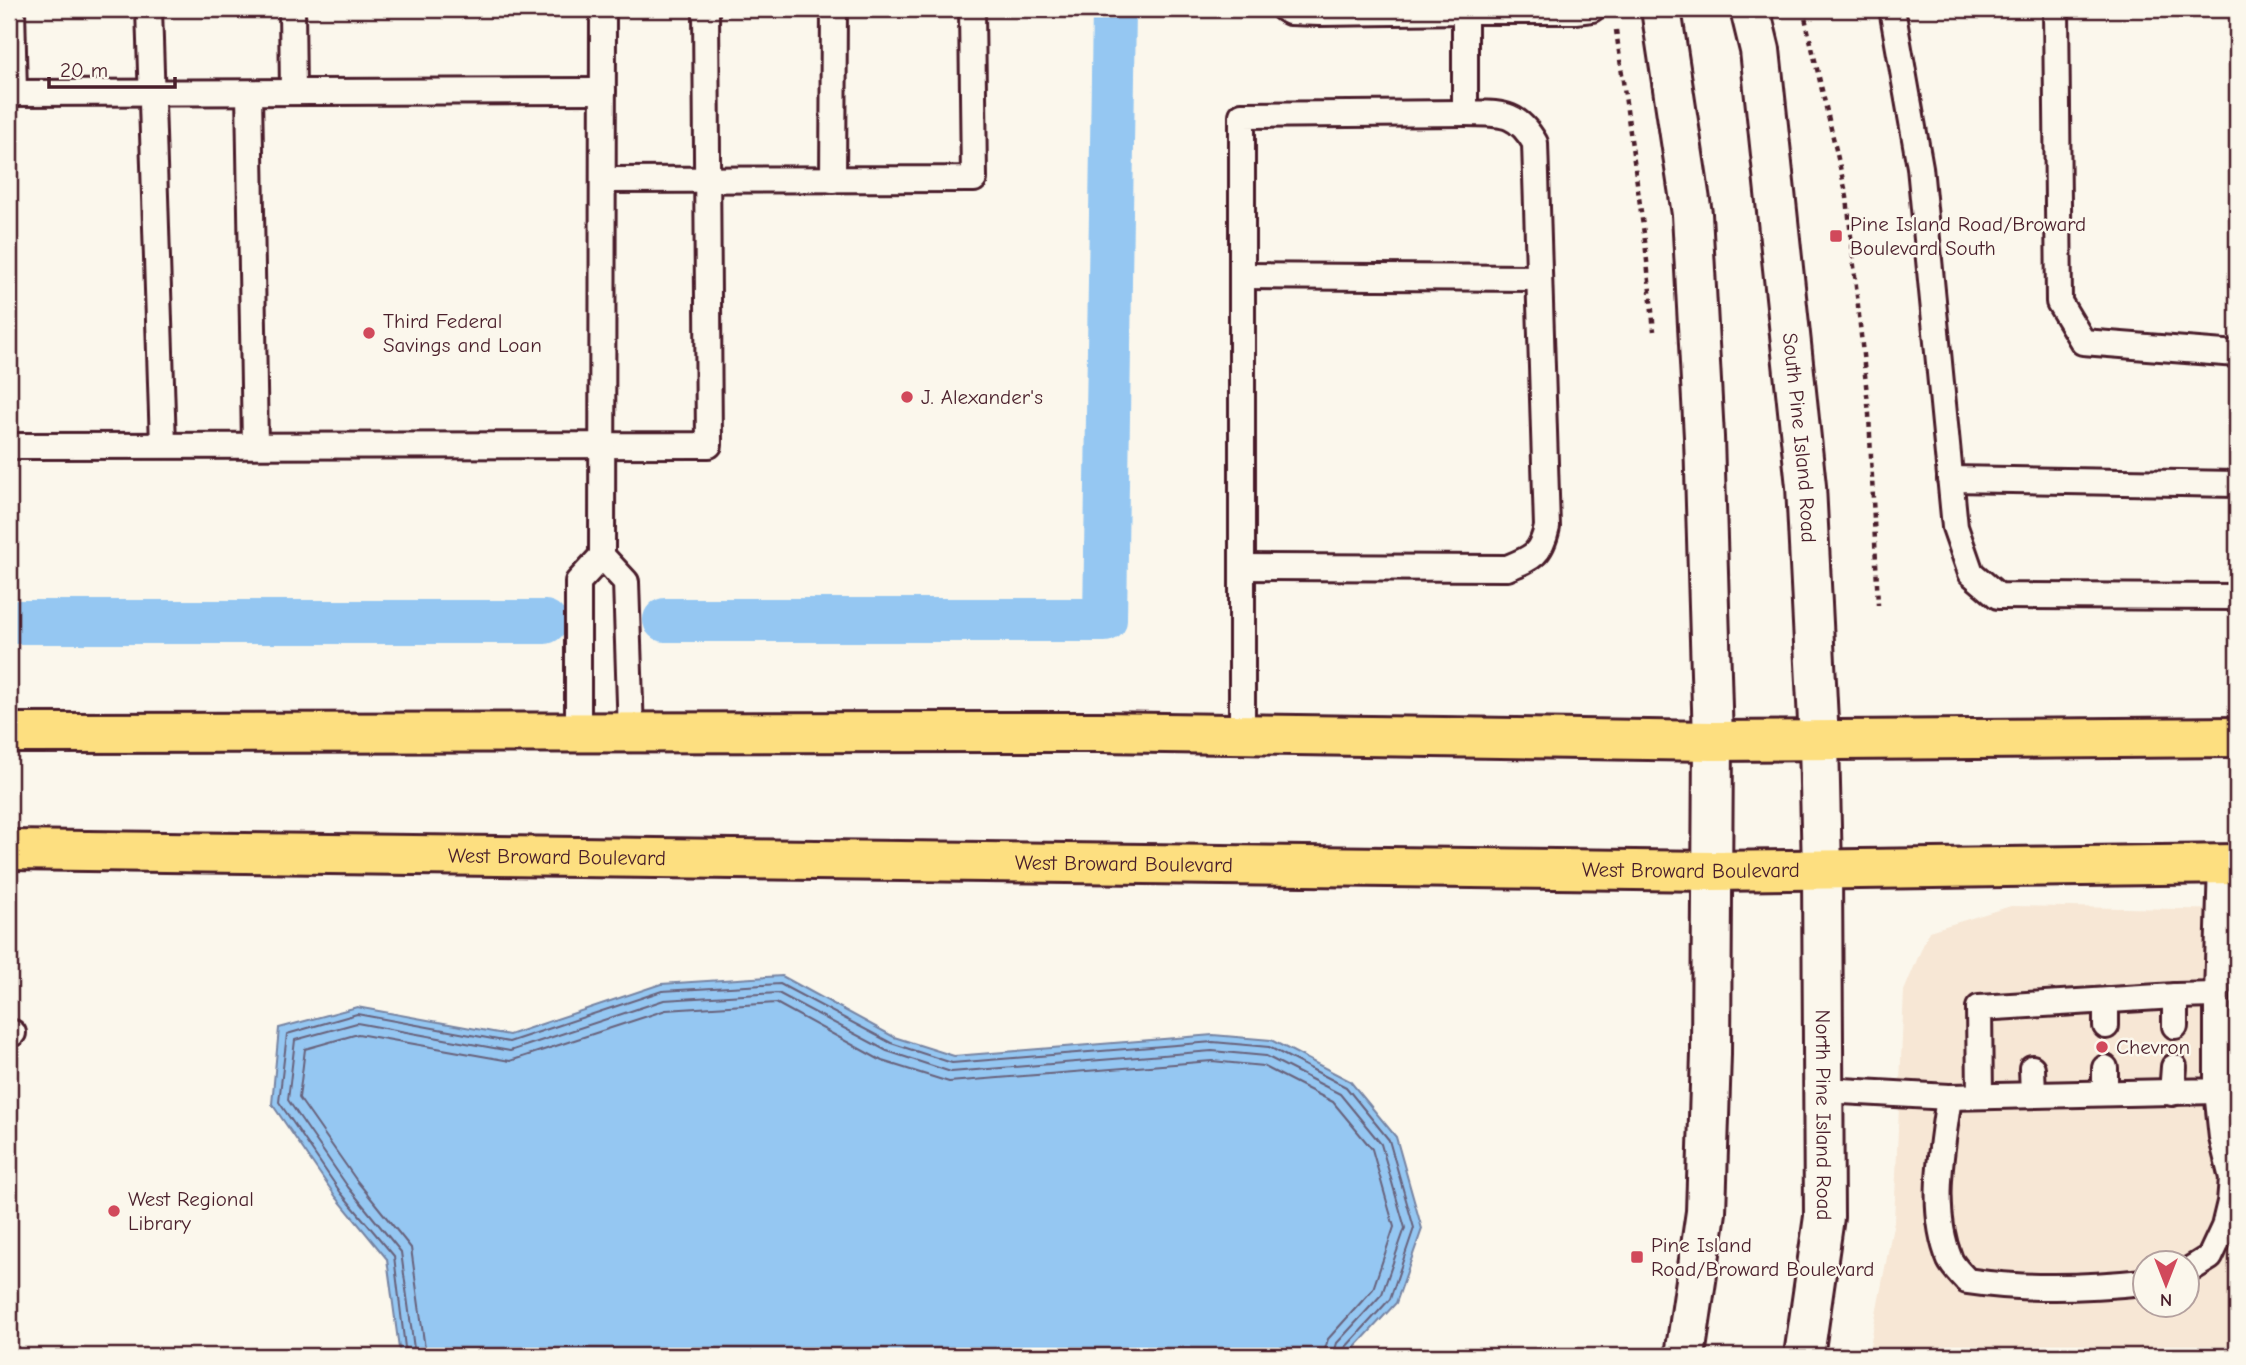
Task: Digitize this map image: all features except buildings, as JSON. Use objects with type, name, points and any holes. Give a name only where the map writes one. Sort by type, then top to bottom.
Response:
[{"type":"main road","points":[[1661,9],[1692,214],[1704,437],[1713,741],[1711,1054],[1706,1212],[1685,1356]]},
{"type":"main road","name":"South Pine Island Road","points":[[1750,9],[1760,50],[1805,473],[1819,741],[1822,871]]},
{"type":"main road","points":[[9,733],[1242,734],[1713,741],[2237,737]]},
{"type":"main road","name":"West Broward Boulevard","points":[[9,850],[1713,872],[2229,864]]},
{"type":"main road","name":"North Pine Island Road","points":[[1804,1356],[1824,1217],[1822,871]]},
{"type":"lane","points":[[12,9],[12,93],[603,90]]},
{"type":"lane","points":[[149,9],[163,445]]},
{"type":"lane","points":[[292,9],[293,92]]},
{"type":"lane","points":[[578,733],[578,582],[602,556],[603,9]]},
{"type":"lane","points":[[9,446],[709,445],[706,9]]},
{"type":"lane","points":[[833,180],[834,9]]},
{"type":"lane","points":[[603,180],[974,179],[972,9]]},
{"type":"lane","points":[[1284,9],[1290,12],[1320,13],[1592,9]]},
{"type":"lane","points":[[1892,9],[1920,167],[1955,527],[1970,573],[1997,596],[2237,597]]},
{"type":"lane","points":[[2056,9],[2059,302],[2083,342],[2237,354]]},
{"type":"lane","points":[[1465,10],[1465,113]]},
{"type":"lane","points":[[249,93],[255,445]]},
{"type":"lane","points":[[1242,567],[1507,568],[1531,559],[1544,543],[1547,527],[1535,143],[1525,126],[1503,114],[1242,115],[1242,276],[1242,567],[1242,734]]},
{"type":"lane","points":[[1242,276],[1539,278]]},
{"type":"lane","points":[[1950,479],[2237,484]]},
{"type":"lane","points":[[602,556],[626,582],[631,733]]},
{"type":"lane","points":[[2200,1263],[2210,1257],[2224,1227],[2232,1178],[2222,1138],[2217,1091],[2217,995],[2229,864]]},
{"type":"lane","points":[[1980,1096],[1979,1008],[2030,1016],[2106,1001],[2217,995]]},
{"type":"lane","points":[[2175,996],[2175,1026]]},
{"type":"lane","points":[[2106,1001],[2106,1026]]},
{"type":"lane","points":[[2172,1093],[2174,1067]]},
{"type":"lane","points":[[2032,1068],[2033,1095]]},
{"type":"lane","points":[[2105,1068],[2105,1093]]},
{"type":"lane","points":[[1824,1090],[1949,1097],[2217,1091]]},
{"type":"lane","points":[[1949,1097],[1938,1202],[1943,1235],[1951,1262],[1967,1281],[2006,1287],[2130,1283]]},
{"type":"path","points":[[1803,9],[1847,197],[1869,414],[1878,605]]},
{"type":"path","points":[[1614,22],[1645,242],[1655,338]]},
{"type":"shaded area","points":[[2011,906],[2237,910],[2237,1356],[1868,1356],[1894,1221],[1904,991],[1929,931]]},
{"type":"water","points":[[782,976],[894,1037],[954,1056],[1213,1035],[1271,1040],[1350,1081],[1396,1137],[1422,1229],[1396,1303],[1347,1356],[400,1356],[387,1259],[336,1197],[272,1104],[279,1028],[357,1007],[509,1035],[661,984]]},
{"type":"waterway","points":[[665,620],[1105,620],[1114,9]]},
{"type":"waterway","points":[[9,622],[545,622]]},
{"type":"place","name":"Pine Island Road/Broward Boulevard South","points":[[1836,236]]},
{"type":"place","name":"Third Federal Savings and Loan","points":[[369,333]]},
{"type":"place","name":"J. Alexander's","points":[[907,397]]},
{"type":"place","name":"Chevron","points":[[2102,1047]]},
{"type":"place","name":"West Regional Library","points":[[114,1211]]},
{"type":"place","name":"Pine Island Road/Broward Boulevard","points":[[1637,1257]]}]
